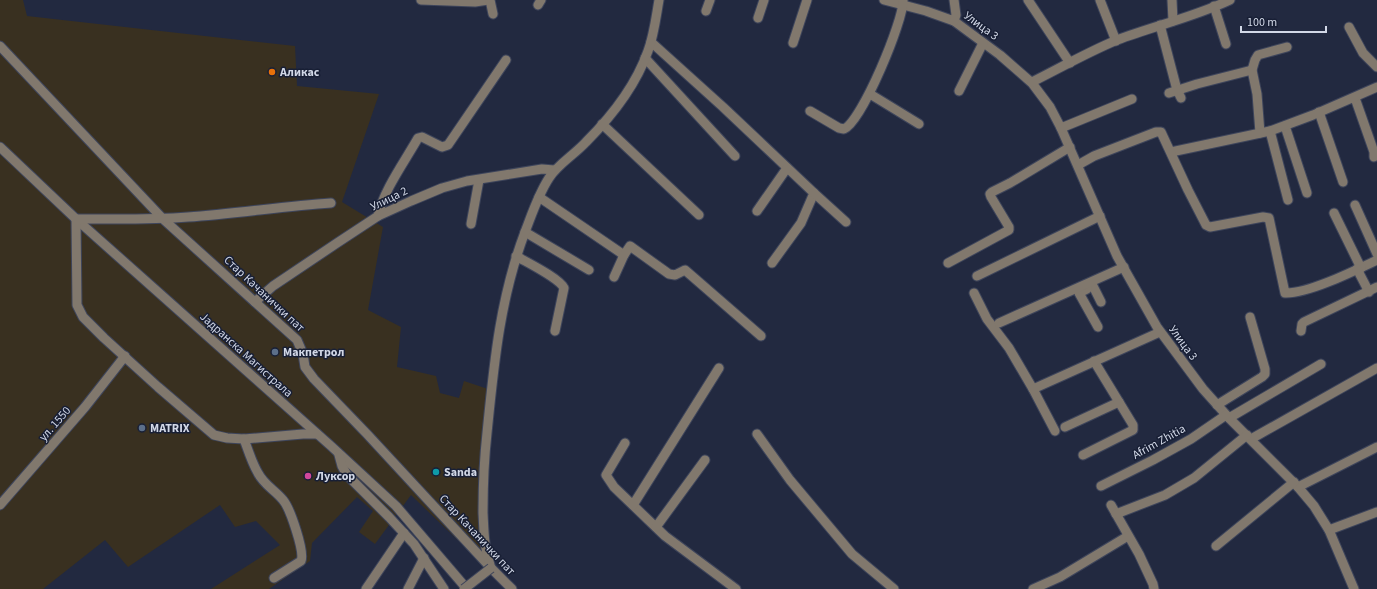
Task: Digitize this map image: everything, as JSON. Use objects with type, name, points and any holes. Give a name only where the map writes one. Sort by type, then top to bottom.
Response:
[{"type":"street","points":[[421,0],[475,2],[489,0],[493,14]]},
{"type":"street","points":[[466,589],[491,568],[485,551],[484,468],[496,343],[502,309],[516,256],[539,197],[554,170],[587,142],[633,82],[651,42],[659,0]]},
{"type":"street","points":[[706,11],[710,0]]},
{"type":"street","points":[[758,18],[764,0]]},
{"type":"street","points":[[793,43],[807,0]]},
{"type":"street","name":"Улица 3","points":[[884,0],[903,2],[954,21],[1000,55],[1032,82],[1050,107],[1062,128],[1118,256],[1160,332],[1184,365],[1217,405],[1296,484],[1314,506],[1329,530],[1354,589]]},
{"type":"street","points":[[954,0],[956,15],[954,21]]},
{"type":"street","points":[[1028,0],[1070,63]]},
{"type":"street","points":[[1100,0],[1116,41]]},
{"type":"street","points":[[1172,0],[1173,21]]},
{"type":"street","points":[[1032,82],[1116,41],[1230,0]]},
{"type":"street","points":[[810,111],[839,128],[844,129],[851,124],[870,94],[899,23],[903,2]]},
{"type":"street","points":[[1214,6],[1226,44]]},
{"type":"street","points":[[1160,26],[1176,94],[1252,70]]},
{"type":"street","points":[[1349,27],[1363,53],[1377,68],[1377,72]]},
{"type":"street","points":[[651,42],[724,107],[846,222]]},
{"type":"street","points":[[959,91],[983,43]]},
{"type":"street","name":"Стар Качанички пат","points":[[0,46],[163,219],[297,340],[303,354],[305,367],[314,379],[368,434],[512,589]]},
{"type":"street","points":[[1260,133],[1257,94],[1252,70],[1255,60],[1258,55],[1287,47]]},
{"type":"street","points":[[645,58],[735,156]]},
{"type":"street","points":[[378,216],[380,207],[390,187],[418,138],[422,137],[442,147],[448,145],[506,60]]},
{"type":"street","points":[[1171,152],[1270,131],[1355,98],[1377,87]]},
{"type":"street","points":[[870,94],[919,124]]},
{"type":"street","points":[[1355,98],[1374,152],[1374,157]]},
{"type":"street","points":[[1062,128],[1132,99]]},
{"type":"street","points":[[1319,112],[1343,182]]},
{"type":"street","points":[[602,124],[699,215]]},
{"type":"street","points":[[1285,126],[1307,193]]},
{"type":"street","points":[[1078,165],[1094,156],[1159,131],[1163,135],[1206,225],[1210,227],[1263,217],[1269,218],[1285,293],[1303,291],[1334,280],[1377,260]]},
{"type":"street","points":[[1270,131],[1288,200]]},
{"type":"street","name":"Јадранска Магистрала","points":[[0,147],[76,220],[396,506],[466,589]]},
{"type":"street","points":[[948,263],[1007,233],[1009,230],[1009,226],[991,197],[990,194],[992,192],[1070,147]]},
{"type":"street","points":[[757,211],[787,168]]},
{"type":"street","name":"Улица 2","points":[[255,302],[273,286],[378,216],[442,188],[467,181],[542,169],[554,170]]},
{"type":"street","points":[[471,224],[479,180]]},
{"type":"street","points":[[772,263],[801,223],[814,193]]},
{"type":"street","points":[[539,197],[624,255]]},
{"type":"street","points":[[317,434],[244,439],[227,438],[214,435],[158,388],[99,333],[79,312],[77,305],[76,220],[163,219],[331,203]]},
{"type":"street","points":[[1355,205],[1377,254]]},
{"type":"street","points":[[1300,331],[1304,322],[1373,289],[1359,268],[1334,213]]},
{"type":"street","points":[[977,276],[1100,216]]},
{"type":"street","points":[[525,232],[589,270]]},
{"type":"street","points":[[614,277],[624,255],[630,246],[669,274],[675,275],[685,270],[761,336]]},
{"type":"street","points":[[516,256],[562,284],[564,288],[555,331]]},
{"type":"street","points":[[1098,327],[1079,293],[1125,269]]},
{"type":"street","points":[[999,323],[1125,269]]},
{"type":"street","points":[[1093,286],[1101,302]]},
{"type":"street","points":[[974,293],[987,319],[1009,348],[1055,431]]},
{"type":"street","points":[[1217,405],[1265,374],[1265,369],[1250,317]]},
{"type":"street","points":[[1033,389],[1160,332]]},
{"type":"street","name":"ул. 1550","points":[[0,505],[85,407],[125,356]]},
{"type":"street","points":[[1083,455],[1133,430],[1133,425],[1094,361]]},
{"type":"street","name":"Afrim Zhitia","points":[[1101,486],[1184,442],[1227,416],[1321,364]]},
{"type":"street","points":[[633,505],[719,368]]},
{"type":"street","points":[[1116,514],[1164,495],[1194,478],[1249,437],[1377,368]]},
{"type":"street","points":[[1065,427],[1119,402]]},
{"type":"street","points":[[757,434],[790,480],[852,554],[894,589]]},
{"type":"street","points":[[244,439],[258,474],[267,485],[284,500],[293,521],[302,554],[301,561],[274,578]]},
{"type":"street","points":[[625,443],[606,475],[614,487],[665,536],[736,589]]},
{"type":"street","points":[[1216,546],[1296,484],[1377,447]]},
{"type":"street","points":[[338,454],[347,475],[404,533],[424,558],[443,589]]},
{"type":"street","points":[[656,528],[704,460]]},
{"type":"street","points":[[1110,506],[1142,559],[1154,589]]},
{"type":"street","points":[[1329,530],[1377,512]]},
{"type":"street","points":[[366,589],[404,533]]},
{"type":"street","points":[[1033,589],[1060,577],[1128,536]]},
{"type":"street","points":[[408,589],[424,558]]},
{"type":"shaded area","points":[[0,0],[23,0],[27,16],[295,46],[297,86],[379,94],[342,202],[383,227],[368,310],[401,327],[397,367],[436,376],[440,393],[459,398],[464,381],[488,389],[482,475],[481,553],[469,551],[411,495],[375,544],[359,532],[373,511],[357,497],[312,543],[310,561],[269,589],[211,589],[280,545],[256,521],[235,527],[220,505],[128,567],[105,540],[43,589],[0,589]]},
{"type":"place","name":"Аликас","points":[[272,72]]},
{"type":"place","name":"Макпетрол","points":[[275,352]]},
{"type":"place","name":"MATRIX","points":[[142,428]]},
{"type":"place","name":"Sanda","points":[[436,472]]},
{"type":"place","name":"Луксор","points":[[308,476]]}]
